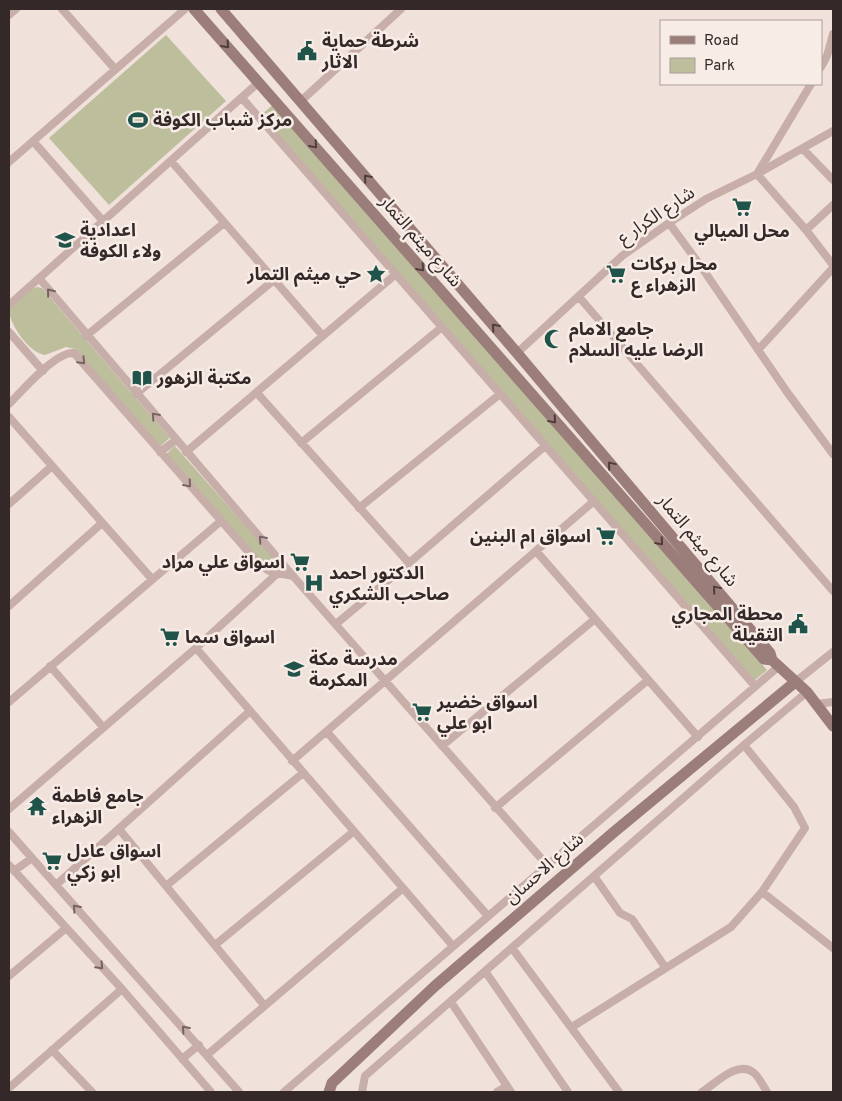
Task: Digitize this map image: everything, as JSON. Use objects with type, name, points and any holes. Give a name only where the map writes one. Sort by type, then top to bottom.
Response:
[{"type":"street","points":[[9,15],[16,9]]},
{"type":"street","points":[[62,9],[115,69]]},
{"type":"street","points":[[9,162],[184,9]]},
{"type":"street","name":"شارع ميثم التمار","points":[[194,9],[757,652],[764,659],[775,664]]},
{"type":"street","name":"شارع ميثم التمار","points":[[221,9],[517,353],[770,653],[775,664]]},
{"type":"street","points":[[301,101],[401,9]]},
{"type":"street","points":[[822,65],[827,56],[833,34]]},
{"type":"street","points":[[9,305],[259,82]]},
{"type":"street","points":[[758,350],[833,267],[806,230],[757,174],[809,85]]},
{"type":"street","points":[[242,98],[755,686]]},
{"type":"street","name":"شارع الكرار ع","points":[[517,353],[622,256],[706,199],[757,174],[833,131]]},
{"type":"street","points":[[33,141],[103,221]]},
{"type":"street","points":[[803,149],[833,180]]},
{"type":"street","points":[[171,161],[323,336]]},
{"type":"street","points":[[806,230],[833,206]]},
{"type":"street","points":[[86,336],[224,223]]},
{"type":"street","points":[[669,223],[833,454]]},
{"type":"street","points":[[186,452],[396,274]]},
{"type":"street","points":[[39,278],[86,336],[284,566],[547,865]]},
{"type":"street","points":[[136,394],[274,280]]},
{"type":"street","points":[[578,297],[833,591]]},
{"type":"street","points":[[301,443],[442,327]]},
{"type":"street","points":[[9,332],[43,371]]},
{"type":"street","points":[[9,404],[43,371],[64,354],[71,352],[78,355],[160,452],[260,565],[276,574],[293,576]]},
{"type":"street","points":[[257,393],[409,563]]},
{"type":"street","points":[[359,508],[500,394]]},
{"type":"street","points":[[9,416],[152,579]]},
{"type":"street","points":[[160,452],[176,440]]},
{"type":"street","points":[[336,624],[545,446]]},
{"type":"street","points":[[9,504],[52,466]]},
{"type":"street","points":[[292,762],[594,501]]},
{"type":"street","points":[[9,702],[221,521]]},
{"type":"street","points":[[9,606],[102,523]]},
{"type":"street","points":[[536,551],[698,737]]},
{"type":"street","points":[[9,808],[196,648],[284,566]]},
{"type":"street","points":[[442,746],[595,619]]},
{"type":"street","points":[[196,648],[292,762],[453,946]]},
{"type":"street","points":[[794,683],[833,652]]},
{"type":"street","points":[[284,1092],[698,737],[755,686],[775,664],[794,683],[807,692],[833,726]]},
{"type":"street","points":[[50,666],[103,727]]},
{"type":"street","points":[[496,808],[648,680]]},
{"type":"street","name":"شارع الاحسان","points":[[329,1092],[332,1083],[436,986],[614,832],[794,683]]},
{"type":"street","points":[[362,1092],[365,1076],[807,692]]},
{"type":"street","points":[[817,704],[833,702]]},
{"type":"street","points":[[56,885],[250,712]]},
{"type":"street","points":[[327,732],[488,916]]},
{"type":"street","points":[[572,1027],[665,967],[727,931],[762,892],[805,828],[794,807],[744,745]]},
{"type":"street","points":[[166,886],[303,774]]},
{"type":"street","points":[[119,829],[264,1005]]},
{"type":"street","points":[[9,832],[200,1045],[239,1092]]},
{"type":"street","points":[[214,945],[353,832]]},
{"type":"street","points":[[32,858],[11,868],[122,990],[211,1092]]},
{"type":"street","points":[[594,876],[620,914],[629,916],[665,967]]},
{"type":"street","points":[[207,1054],[402,889]]},
{"type":"street","points":[[762,892],[833,948]]},
{"type":"street","points":[[9,976],[65,929]]},
{"type":"street","points":[[512,948],[619,1092]]},
{"type":"street","points":[[485,971],[568,1092]]},
{"type":"street","points":[[9,1088],[122,990]]},
{"type":"street","points":[[451,1002],[509,1089],[496,1092]]},
{"type":"street","points":[[182,1059],[200,1045]]},
{"type":"street","points":[[52,1050],[92,1092]]},
{"type":"street","points":[[702,1092],[736,1069],[746,1068],[754,1072],[767,1092]]},
{"type":"green space","name":"مركز شباب الكوفة","points":[[166,35],[226,101],[109,205],[49,138]]},
{"type":"green space","points":[[274,104],[767,670],[754,681],[261,115]]},
{"type":"green space","points":[[37,287],[42,288],[170,438],[159,447],[75,349],[66,347],[45,355],[27,344],[16,330],[9,309],[28,291]]},
{"type":"green space","points":[[175,446],[273,557],[264,565],[166,454]]},
{"type":"place","name":"شرطة حماية الاثار","points":[[307,51]]},
{"type":"place","name":"مركز شباب الكوفة","points":[[138,120]]},
{"type":"place","name":"محل الميالي","points":[[742,207]]},
{"type":"place","name":"اعدادية ولاء الكوفة","points":[[65,240]]},
{"type":"place","name":"حي ميثم التمار","points":[[376,274]]},
{"type":"place","name":"محل بركات الزهراء ع","points":[[616,274]]},
{"type":"place","name":"جامع الامام الرضا عليه السلام","points":[[554,339]]},
{"type":"place","name":"مكتبة الزهور","points":[[142,378]]},
{"type":"place","name":"اسواق ام البنين","points":[[606,536]]},
{"type":"place","name":"اسواق علي مراد","points":[[300,562]]},
{"type":"place","name":"الدكتور احمد صاحب الشكري","points":[[314,583]]},
{"type":"place","name":"محطة المجاري الثقيلة","points":[[798,624]]},
{"type":"place","name":"اسواق سما","points":[[170,637]]},
{"type":"place","name":"مدرسة مكة المكرمة","points":[[294,669]]},
{"type":"place","name":"اسواق خضير ابو علي","points":[[422,712]]},
{"type":"place","name":"جامع فاطمة الزهراء","points":[[37,806]]},
{"type":"place","name":"اسواق عادل ابو زكي","points":[[52,861]]}]
